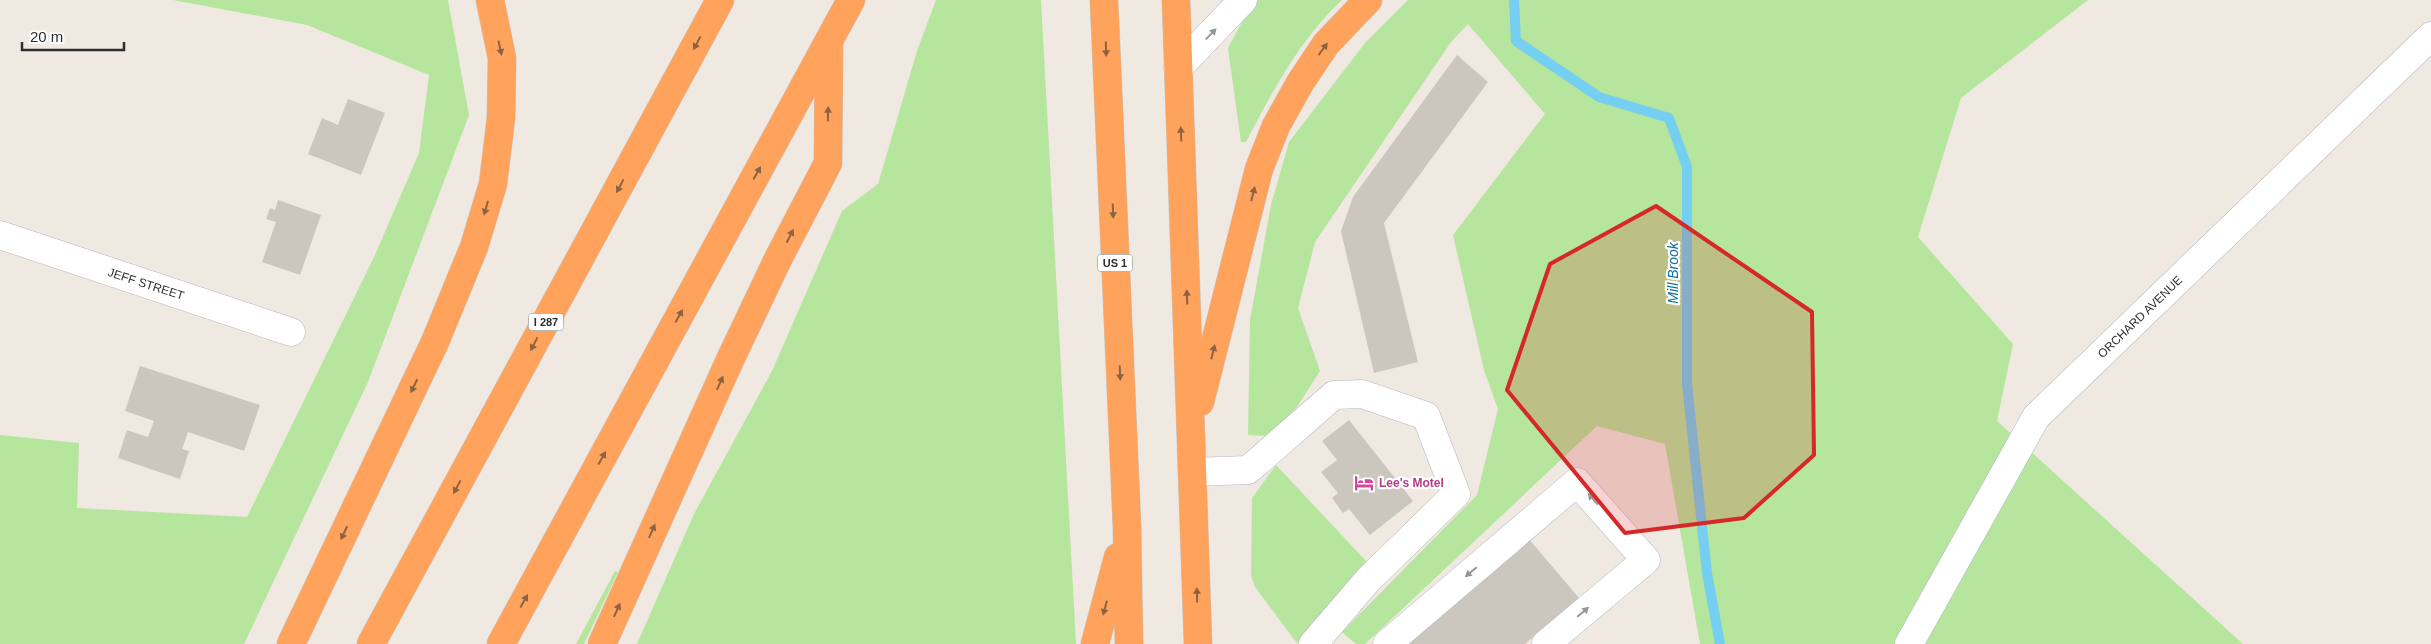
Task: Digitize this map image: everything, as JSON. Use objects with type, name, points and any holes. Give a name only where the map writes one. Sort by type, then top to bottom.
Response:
[{"type":"highway","points":[[291,644],[435,342],[474,247],[493,184],[501,118],[502,58],[490,0]]},
{"type":"highway","name":"I 287","points":[[371,644],[720,0]]},
{"type":"highway","points":[[501,644],[851,0]]},
{"type":"highway","name":"US 1","points":[[1104,0],[1126,527],[1129,644]]},
{"type":"highway","points":[[1176,0],[1194,472],[1198,644]]},
{"type":"highway","points":[[1192,433],[1259,169],[1276,126],[1300,83],[1326,44],[1368,0]]},
{"type":"highway","points":[[602,644],[730,360],[778,259],[828,163],[829,41]]},
{"type":"highway","points":[[1095,644],[1126,527]]},
{"type":"street","points":[[1178,68],[1243,0]]},
{"type":"street","name":"ORCHARD AVENUE","points":[[1909,644],[2036,418],[2431,36]]},
{"type":"street","name":"JEFF STREET","points":[[0,236],[291,332]]},
{"type":"street","points":[[1194,472],[1248,470],[1334,395],[1362,394],[1426,416],[1456,494],[1368,580],[1313,644]]},
{"type":"street","points":[[1387,644],[1578,482],[1646,560],[1546,644]]},
{"type":"highlighted area","points":[[1656,206],[1812,312],[1814,455],[1744,518],[1625,533],[1507,390],[1550,264]]},
{"type":"green space","points":[[173,0],[448,0],[469,115],[368,382],[244,644],[0,644],[0,435],[79,443],[77,508],[247,517],[375,255],[419,153],[429,75],[307,25]]},
{"type":"green space","points":[[936,0],[1041,0],[1076,644],[637,644],[694,514],[772,371],[842,211],[878,184],[917,51]]},
{"type":"green space","points":[[1254,0],[1342,0],[1327,15],[1300,49],[1277,85],[1246,142],[1241,142],[1228,48]]},
{"type":"green space","points":[[1408,0],[2088,0],[1961,98],[1918,237],[2013,344],[1997,421],[2243,644],[1700,644],[1665,444],[1597,426],[1365,644],[1356,644],[1342,632],[1477,495],[1498,409],[1484,370],[1453,235],[1545,114],[1468,24],[1451,42],[1315,242],[1298,308],[1320,371],[1297,407],[1268,436],[1248,435],[1250,320],[1271,205],[1289,142],[1365,43]]},
{"type":"green space","points":[[1276,465],[1366,561],[1354,585],[1301,644],[1296,642],[1255,587],[1251,576],[1252,498]]},
{"type":"green space","points":[[615,571],[618,572],[584,644],[576,644]]},
{"type":"building","points":[[1457,55],[1488,82],[1384,223],[1418,362],[1374,373],[1341,231],[1353,197]]},
{"type":"building","points":[[348,99],[385,113],[361,175],[308,154],[322,118],[338,125]]},
{"type":"building","points":[[278,200],[321,215],[300,275],[262,262],[276,222],[266,219],[270,208],[275,210]]},
{"type":"building","points":[[140,366],[260,405],[244,451],[188,432],[182,449],[189,451],[180,479],[118,458],[127,430],[148,437],[154,421],[125,411]]},
{"type":"building","name":"Lee's Motel","points":[[1349,420],[1413,501],[1370,535],[1349,509],[1343,513],[1332,498],[1338,493],[1321,472],[1337,460],[1322,441]]},
{"type":"building","points":[[1528,538],[1579,598],[1525,644],[1402,644]]},
{"type":"waterway","name":"Mill Brook","points":[[1514,0],[1516,41],[1599,97],[1669,118],[1687,167],[1687,384],[1707,573],[1720,644]]},
{"type":"place","name":"Lee's Motel","points":[[1364,483]]}]
